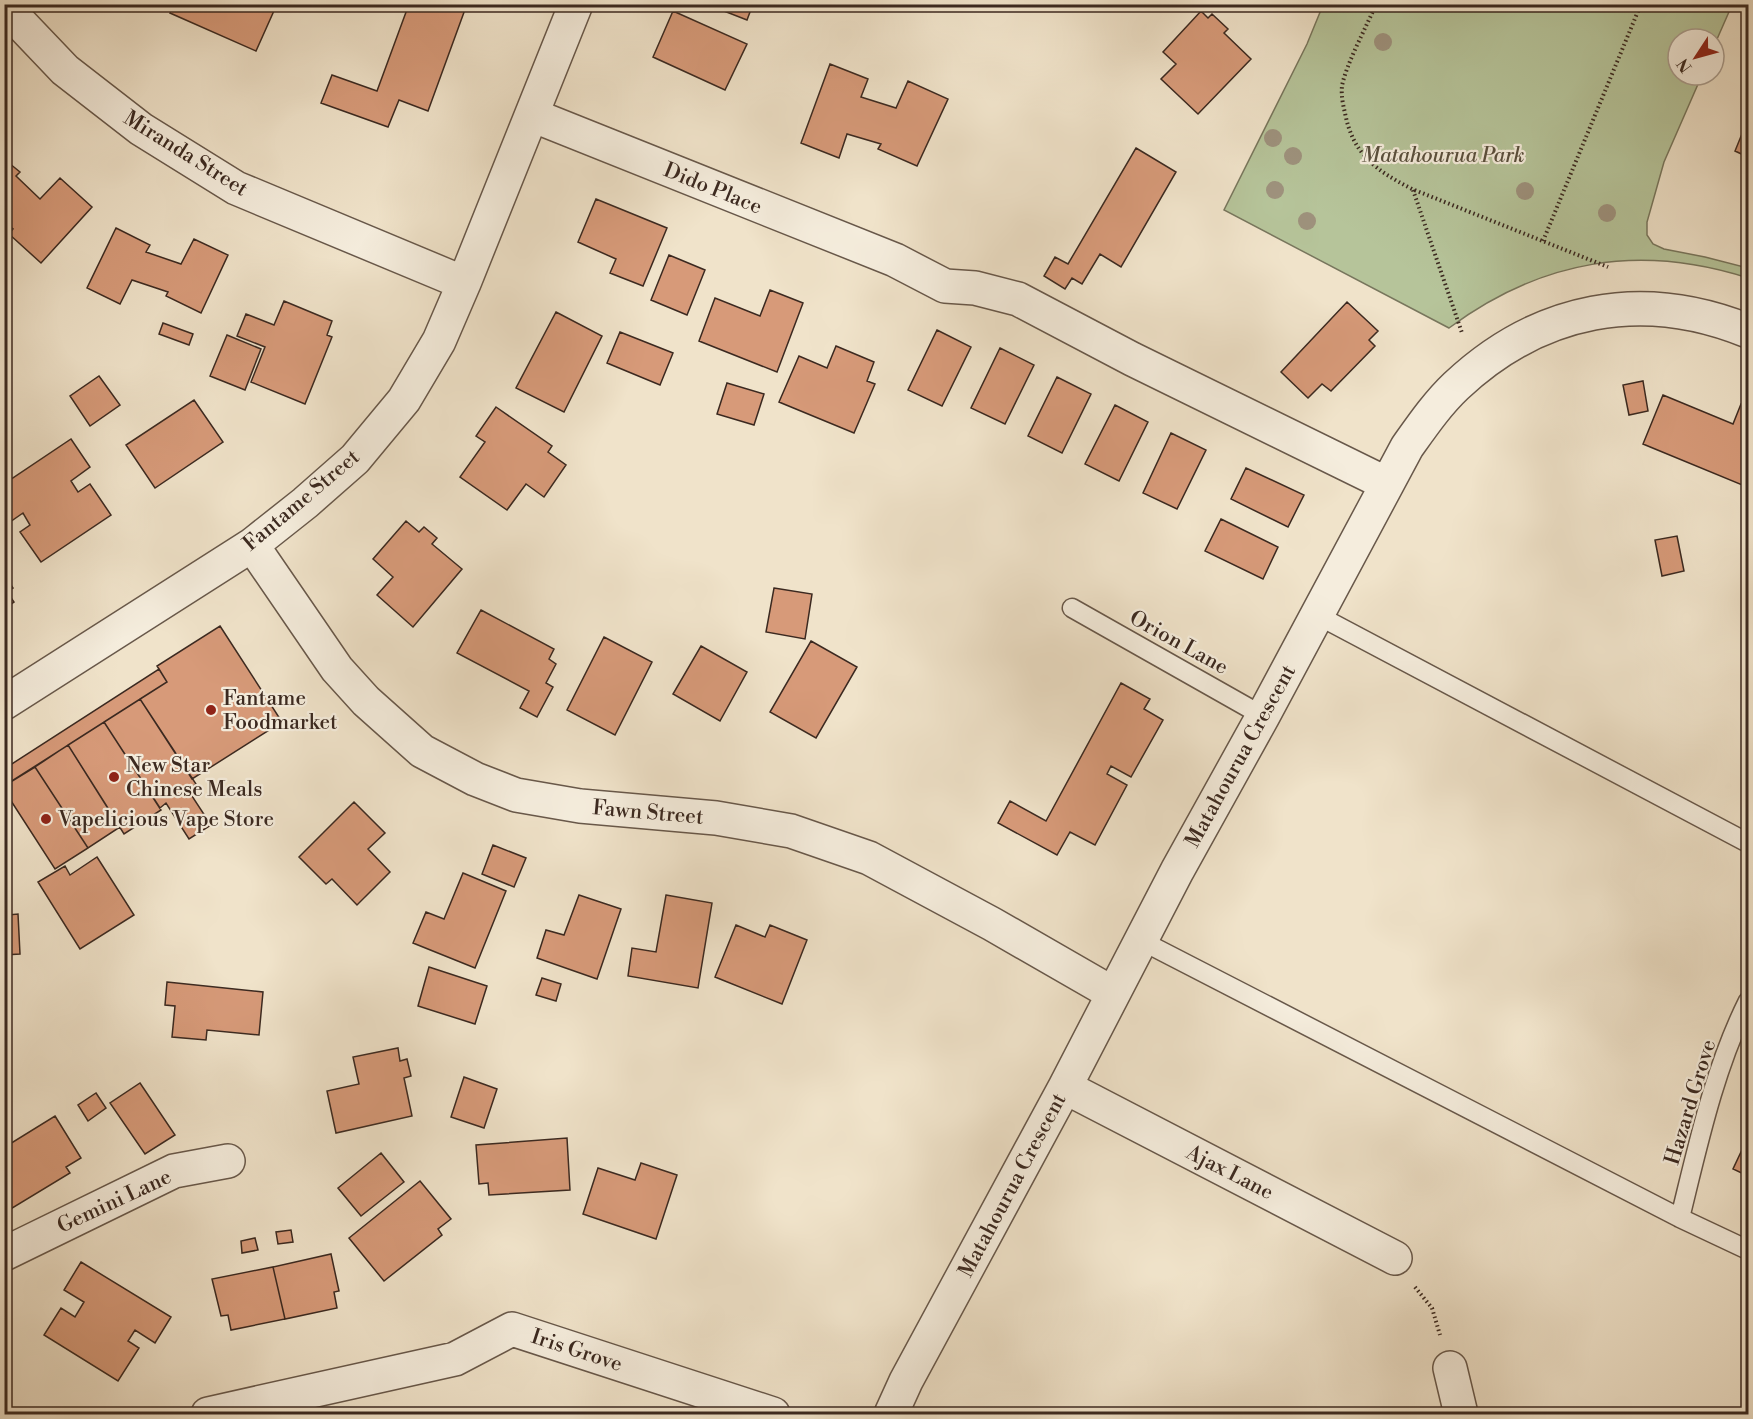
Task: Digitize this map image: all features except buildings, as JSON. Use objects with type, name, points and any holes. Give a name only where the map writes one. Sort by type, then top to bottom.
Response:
[{"type":"street","name":"Fantame Street","points":[[4,704],[252,545],[355,459],[404,400],[439,341],[465,283],[576,4]]},
{"type":"street","name":"Miranda Street","points":[[4,6],[65,70],[141,129],[236,188],[465,283]]},
{"type":"street","name":"Dido Place","points":[[531,115],[895,260],[945,286],[975,288],[1017,299],[1132,359],[1387,484]]},
{"type":"street","name":"Matahourua Crescent","points":[[891,1414],[906,1381],[1065,1087],[1140,940],[1407,447],[1426,420],[1454,387],[1474,370],[1523,337],[1555,323],[1624,308],[1659,308],[1694,314],[1749,331]]},
{"type":"street","name":"Fawn Street","points":[[252,545],[337,669],[366,701],[422,751],[475,779],[516,795],[580,806],[716,818],[791,831],[869,858],[992,924],[1112,993]]},
{"type":"street","name":"Ajax Lane","points":[[1065,1087],[1395,1258]]},
{"type":"street","name":"Gemini Lane","points":[[4,1254],[174,1171],[228,1161]]},
{"type":"street","name":"Iris Grove","points":[[208,1414],[455,1359],[512,1329],[773,1414]]},
{"type":"street","points":[[1450,1368],[1461,1414]]},
{"type":"lane","name":"Orion Lane","points":[[1072,608],[1263,716]]},
{"type":"lane","points":[[1317,615],[1749,843]]},
{"type":"lane","points":[[1140,940],[1680,1218],[1749,1250]]},
{"type":"lane","name":"Hazard Grove","points":[[1680,1218],[1716,1082],[1740,1017],[1749,1001]]},
{"type":"path","points":[[1376,4],[1342,86],[1344,111],[1351,135],[1364,158],[1391,178],[1412,189],[1608,267]]},
{"type":"path","points":[[1543,241],[1641,4]]},
{"type":"path","points":[[1412,189],[1474,370]]},
{"type":"path","points":[[1395,1258],[1432,1308],[1450,1368]]},
{"type":"green space","name":"Matahourua Park","points":[[1323,5],[1732,5],[1722,27],[1666,27],[1666,87],[1697,87],[1664,162],[1647,222],[1647,235],[1653,244],[1664,249],[1748,268],[1748,278],[1708,267],[1668,261],[1592,264],[1555,273],[1519,287],[1484,305],[1449,328],[1224,210],[1307,44]]},
{"type":"place","name":"Fantame Foodmarket","points":[[211,710]]},
{"type":"place","name":"New Star Chinese Meals","points":[[114,777]]},
{"type":"place","name":"Vapelicious Vape Store","points":[[46,819]]}]
